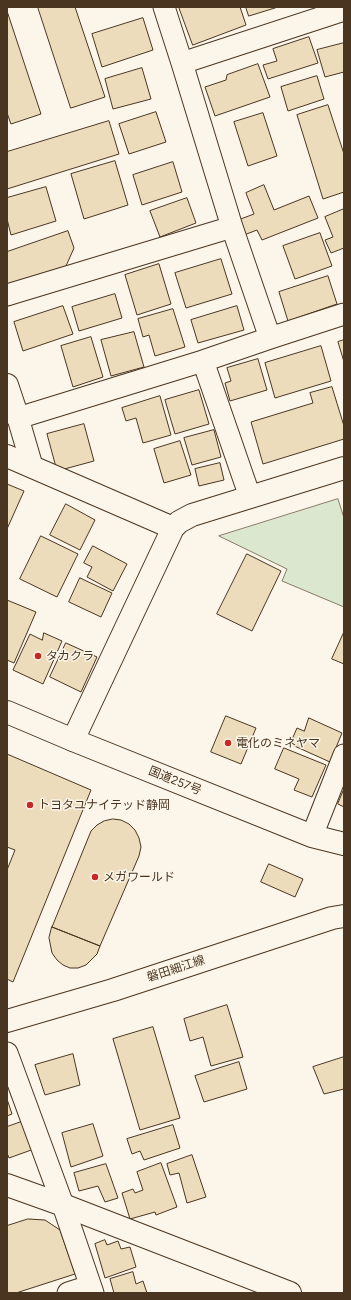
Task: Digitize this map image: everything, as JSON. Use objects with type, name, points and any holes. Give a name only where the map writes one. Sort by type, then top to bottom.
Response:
[{"type":"main road","points":[[7,385],[18,418]]},
{"type":"main road","points":[[7,456],[173,528]]},
{"type":"main road","points":[[73,740],[173,528],[179,522],[192,515],[344,468]]},
{"type":"main road","name":"国道257号","points":[[7,712],[312,836],[343,845]]},
{"type":"main road","name":"磐田細江線","points":[[7,1021],[113,990],[344,916]]},
{"type":"main road","points":[[7,1186],[63,1205],[290,1293]]},
{"type":"street","points":[[164,7],[232,227],[270,338]]},
{"type":"street","points":[[182,63],[344,10]]},
{"type":"street","points":[[7,295],[232,227]]},
{"type":"street","points":[[32,466],[18,418],[203,361],[344,314]]},
{"type":"street","points":[[203,361],[250,497]]},
{"type":"street","points":[[312,836],[344,755]]},
{"type":"street","points":[[7,1053],[92,1289],[68,1293]]},
{"type":"green space","points":[[338,499],[344,518],[344,607],[282,581],[287,569],[219,536]]},
{"type":"building","points":[[38,7],[75,7],[105,97],[71,108]]},
{"type":"building","points":[[179,7],[240,7],[246,25],[193,45]]},
{"type":"building","points":[[246,7],[278,7],[249,16]]},
{"type":"building","points":[[7,11],[41,114],[11,124],[7,113]]},
{"type":"building","points":[[143,18],[153,50],[102,67],[92,34]]},
{"type":"building","points":[[309,37],[318,63],[268,79],[263,65],[277,61],[273,49]]},
{"type":"building","points":[[344,43],[344,72],[325,77],[317,50]]},
{"type":"building","points":[[258,64],[270,97],[215,116],[205,87],[226,80],[227,75]]},
{"type":"building","points":[[142,68],[151,99],[113,109],[105,79]]},
{"type":"building","points":[[317,76],[324,99],[288,111],[281,87]]},
{"type":"building","points":[[328,105],[344,154],[344,192],[323,199],[297,115]]},
{"type":"building","points":[[156,112],[166,142],[129,154],[119,124]]},
{"type":"building","points":[[263,113],[277,156],[248,166],[234,122]]},
{"type":"building","points":[[109,121],[119,154],[7,189],[7,152]]},
{"type":"building","points":[[115,161],[128,205],[84,219],[71,174]]},
{"type":"building","points":[[173,162],[182,192],[142,205],[133,175]]},
{"type":"building","points":[[264,185],[274,210],[309,196],[318,218],[262,240],[257,230],[244,235],[238,220],[254,214],[246,193]]},
{"type":"building","points":[[46,187],[56,221],[11,235],[7,219],[7,198]]},
{"type":"building","points":[[187,198],[196,223],[160,237],[150,211]]},
{"type":"building","points":[[344,209],[344,248],[331,253],[325,240],[333,237],[325,217]]},
{"type":"building","points":[[68,231],[74,248],[66,266],[7,286],[7,252]]},
{"type":"building","points":[[320,233],[332,266],[295,279],[283,246]]},
{"type":"building","points":[[221,259],[232,294],[186,308],[175,273]]},
{"type":"building","points":[[159,264],[171,304],[137,315],[125,275]]},
{"type":"building","points":[[328,276],[337,304],[288,321],[279,292]]},
{"type":"building","points":[[115,294],[122,318],[79,331],[72,307]]},
{"type":"building","points":[[63,306],[73,334],[23,351],[14,322]]},
{"type":"building","points":[[237,306],[244,330],[198,343],[191,320]]},
{"type":"building","points":[[173,309],[185,347],[155,356],[149,335],[143,337],[138,319]]},
{"type":"building","points":[[134,332],[144,367],[111,376],[101,340]]},
{"type":"building","points":[[91,337],[103,377],[73,387],[61,346]]},
{"type":"building","points":[[344,340],[344,362],[338,342]]},
{"type":"building","points":[[321,346],[331,381],[275,398],[265,363]]},
{"type":"building","points":[[258,359],[267,390],[230,401],[225,383],[231,381],[227,368]]},
{"type":"building","points":[[332,387],[344,426],[344,439],[263,464],[251,422],[313,403],[310,393]]},
{"type":"building","points":[[199,390],[209,424],[175,434],[165,400]]},
{"type":"building","points":[[160,396],[171,435],[143,443],[136,418],[126,421],[122,408]]},
{"type":"building","points":[[84,424],[94,461],[57,471],[47,434]]},
{"type":"building","points":[[214,430],[221,457],[192,465],[184,438]]},
{"type":"building","points":[[180,441],[191,475],[164,483],[154,449]]},
{"type":"building","points":[[220,463],[224,480],[199,486],[195,469]]},
{"type":"building","points":[[7,484],[24,491],[7,529]]},
{"type":"building","points":[[66,504],[95,520],[80,550],[50,535]]},
{"type":"building","points":[[41,536],[78,554],[57,597],[20,579]]},
{"type":"building","points":[[93,546],[127,564],[113,591],[87,577],[92,567],[84,563]]},
{"type":"building","points":[[247,554],[281,571],[252,631],[217,614]]},
{"type":"building","points":[[80,578],[112,593],[101,617],[69,602]]},
{"type":"building","points":[[7,600],[36,612],[14,663],[7,660]]},
{"type":"building","points":[[344,632],[344,664],[332,659]]},
{"type":"building","points":[[44,633],[62,641],[43,684],[13,670],[30,634],[42,640]]},
{"type":"building","points":[[66,643],[97,657],[81,692],[50,677]]},
{"type":"building","points":[[226,716],[256,728],[241,764],[211,752]]},
{"type":"building","points":[[309,718],[342,733],[330,762],[290,744],[297,728],[304,731]]},
{"type":"building","points":[[284,748],[326,765],[312,797],[294,790],[299,779],[275,769]]},
{"type":"building","points":[[7,754],[91,790],[13,982],[7,979],[7,870],[15,850],[7,847]]},
{"type":"building","points":[[344,789],[344,807],[338,804]]},
{"type":"building","points":[[113,819],[121,820],[129,824],[135,830],[141,847],[139,856],[100,946],[52,927],[91,831],[104,821]]},
{"type":"building","points":[[269,864],[303,879],[295,897],[261,882]]},
{"type":"building","points":[[52,927],[100,946],[97,954],[86,965],[78,968],[70,968],[63,965],[52,953],[49,938]]},
{"type":"building","points":[[227,1005],[243,1057],[211,1066],[203,1037],[190,1041],[184,1019]]},
{"type":"building","points":[[153,1027],[180,1118],[140,1130],[113,1039]]},
{"type":"building","points":[[73,1054],[80,1085],[45,1095],[35,1065]]},
{"type":"building","points":[[344,1057],[344,1089],[324,1094],[313,1067]]},
{"type":"building","points":[[239,1062],[247,1089],[204,1102],[195,1076]]},
{"type":"building","points":[[7,1099],[12,1114],[7,1116]]},
{"type":"building","points":[[24,1121],[34,1149],[9,1158],[7,1153],[7,1127]]},
{"type":"building","points":[[93,1124],[103,1156],[71,1167],[62,1133]]},
{"type":"building","points":[[173,1125],[180,1148],[144,1160],[140,1151],[132,1154],[127,1139]]},
{"type":"building","points":[[192,1155],[206,1197],[187,1203],[179,1173],[170,1175],[167,1164]]},
{"type":"building","points":[[161,1163],[177,1207],[156,1215],[155,1212],[130,1219],[122,1193],[133,1189],[135,1193],[143,1190],[137,1172]]},
{"type":"building","points":[[106,1164],[118,1198],[105,1202],[98,1186],[79,1191],[74,1173]]},
{"type":"building","points":[[28,1219],[45,1220],[60,1230],[75,1274],[16,1293],[7,1293],[7,1226]]},
{"type":"building","points":[[105,1240],[107,1245],[118,1241],[121,1249],[130,1247],[136,1267],[105,1278],[95,1244]]},
{"type":"building","points":[[133,1272],[136,1284],[143,1281],[147,1293],[114,1293],[110,1279]]},
{"type":"place","name":"タカクラ","points":[[38,656]]},
{"type":"place","name":"電化のミネヤマ","points":[[228,743]]},
{"type":"place","name":"トヨタユナイテッド静岡","points":[[30,805]]},
{"type":"place","name":"メガワールド","points":[[95,877]]}]
